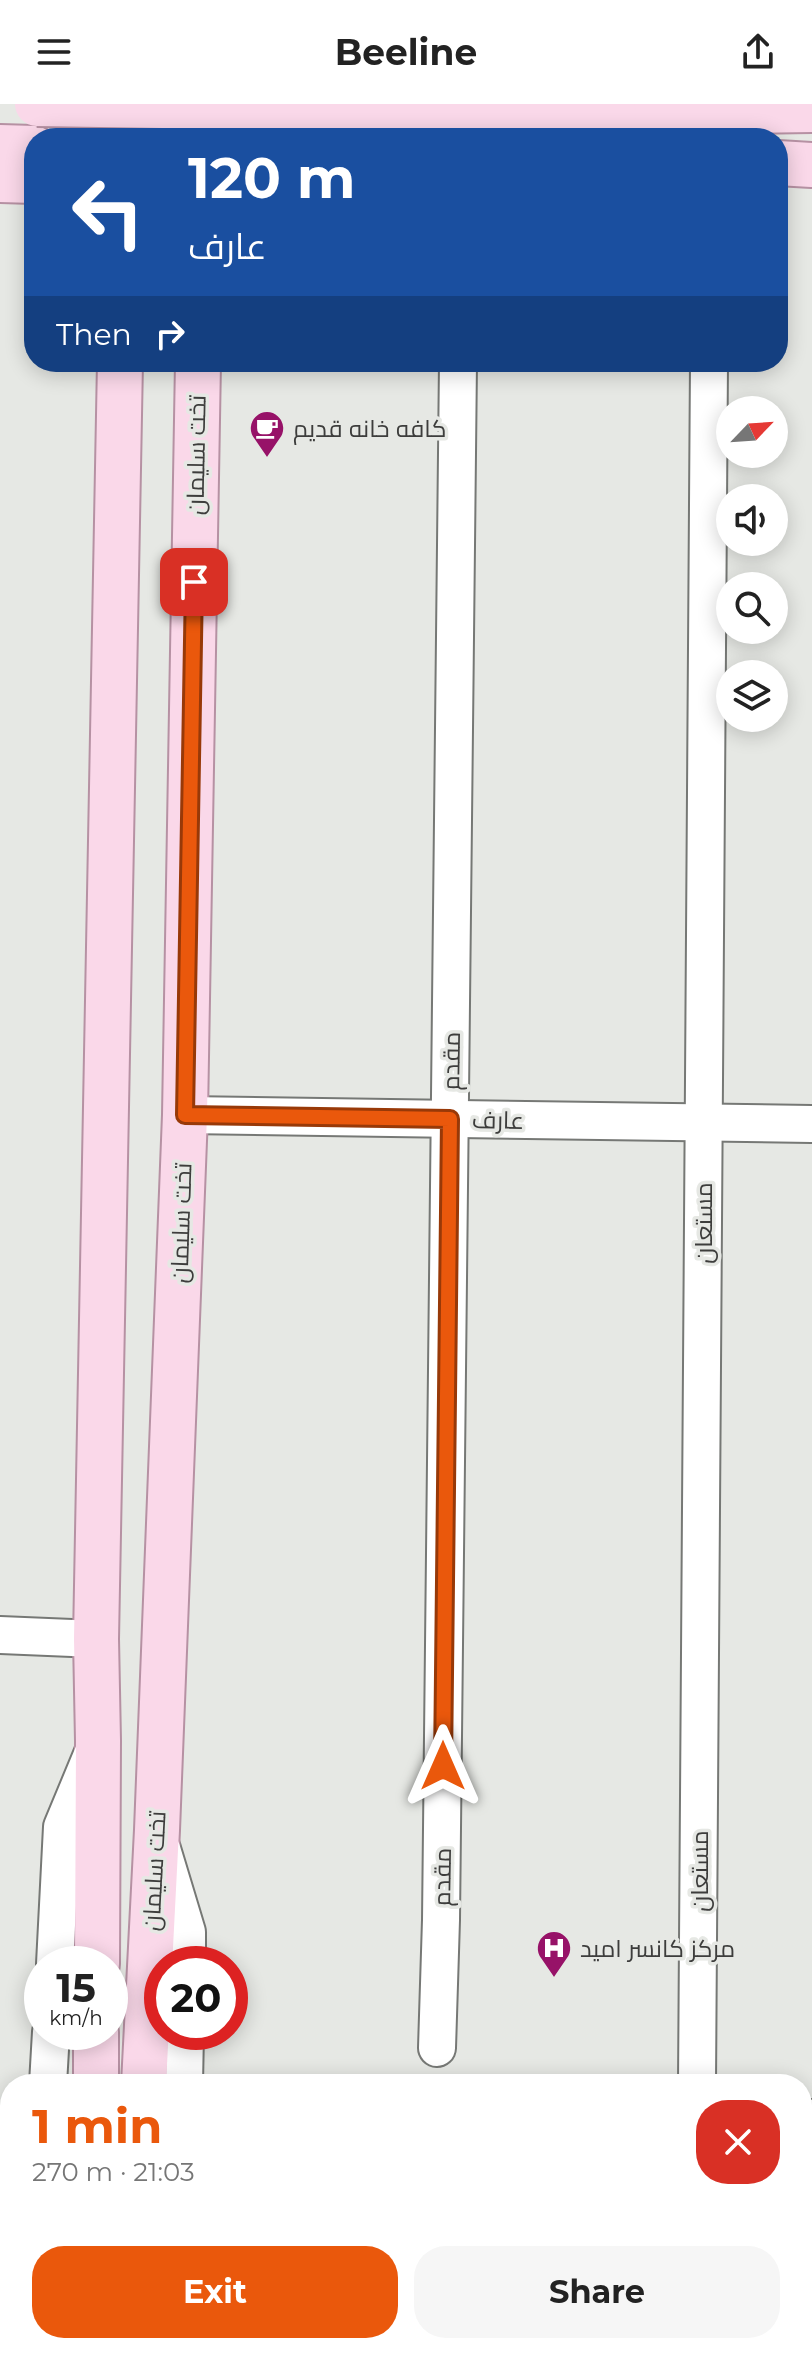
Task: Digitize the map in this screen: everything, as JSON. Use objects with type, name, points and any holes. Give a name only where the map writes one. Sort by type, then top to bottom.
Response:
[{"type":"main road","points":[[37,104],[614,113],[812,110]]},
{"type":"main road","points":[[123,128],[124,104]]},
{"type":"main road","points":[[202,128],[203,104]]},
{"type":"main road","points":[[308,128],[329,104]]},
{"type":"main road","points":[[0,147],[24,148]]},
{"type":"main road","points":[[788,164],[812,165]]},
{"type":"main road","points":[[0,180],[24,181]]},
{"type":"main road","points":[[788,194],[812,193]]},
{"type":"main road","points":[[97,1946],[96,1639],[120,372]]},
{"type":"main road","name":"تخت سلیمان","points":[[145,2074],[185,1115],[198,372]]},
{"type":"main road","points":[[96,2050],[96,2074]]},
{"type":"street","name":"مقدم","points":[[437,2048],[441,1920],[458,372]]},
{"type":"street","name":"مستعان","points":[[697,2074],[709,372]]},
{"type":"street","name":"عارف","points":[[185,1115],[812,1124]]},
{"type":"street","points":[[0,1635],[96,1639]]},
{"type":"street","points":[[56,1946],[62,1827],[98,1741]]},
{"type":"street","points":[[157,1830],[187,1932],[187,1946]]},
{"type":"street","points":[[49,2074],[50,2050]]},
{"type":"street","points":[[184,2074],[185,2050]]},
{"type":"place","name":"کافه خانه قدیم","points":[[267,459]]},
{"type":"place","name":"مرکز کانسر امید","points":[[554,1979]]},
{"type":"route","points":[[194,582],[185,1115],[450,1119],[443,1766]]}]
